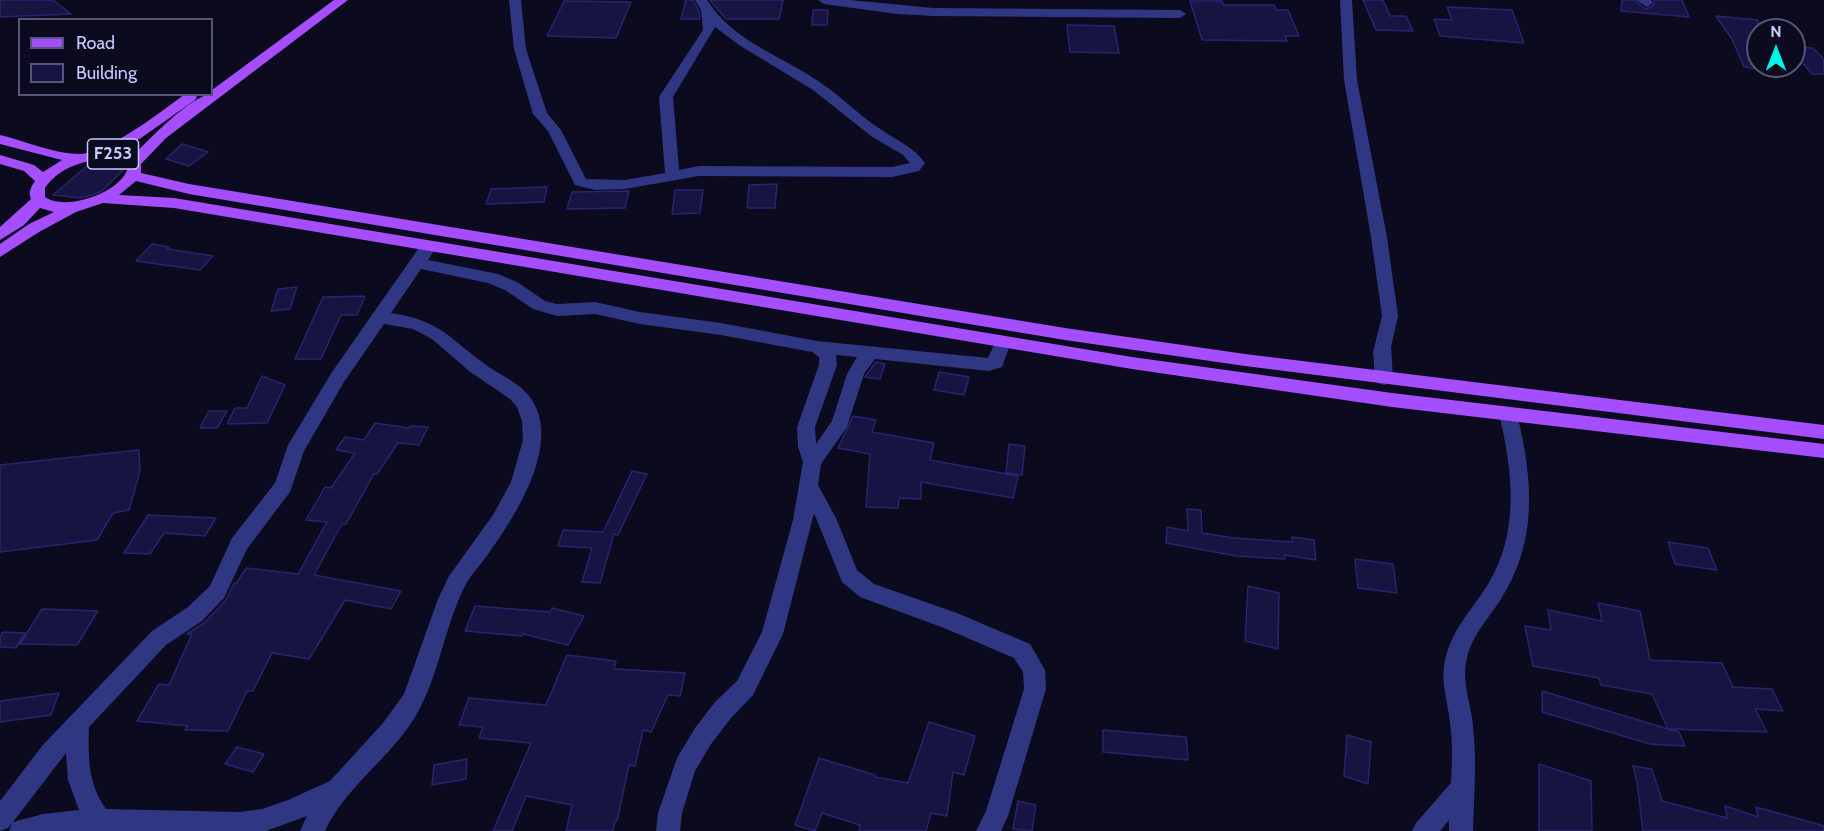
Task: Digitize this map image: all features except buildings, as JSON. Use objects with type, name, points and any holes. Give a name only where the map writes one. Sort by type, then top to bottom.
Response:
[{"type":"main road","points":[[213,80],[322,0]]},
{"type":"main road","name":"F253","points":[[213,95],[342,0]]},
{"type":"main road","name":"F253","points":[[97,155],[136,135],[190,96]]},
{"type":"main road","name":"F253","points":[[0,252],[34,228],[73,208],[104,199],[127,184],[133,170],[161,135],[212,96]]},
{"type":"main road","points":[[0,139],[49,154],[82,158]]},
{"type":"main road","name":"F253","points":[[43,180],[60,168],[82,158],[97,155],[124,156],[133,170]]},
{"type":"main road","points":[[0,159],[28,168],[43,180],[37,194],[39,200],[19,221],[0,235]]},
{"type":"main road","points":[[133,170],[189,189],[1042,330],[1384,378],[1824,432]]},
{"type":"main road","points":[[104,199],[174,203],[1132,363],[1508,414],[1824,452]]},
{"type":"main road","name":"F253","points":[[39,200],[46,206],[73,208]]},
{"type":"street","points":[[515,0],[520,49],[540,114],[554,130],[580,182],[592,186],[624,185],[640,183],[672,173],[794,170],[892,172],[914,168],[918,163],[908,152],[876,132],[818,87],[714,20],[704,5]]},
{"type":"street","points":[[824,0],[897,10],[933,12],[1180,14]]},
{"type":"street","points":[[1346,0],[1355,106],[1377,224],[1390,319],[1381,353],[1384,378]]},
{"type":"street","points":[[672,173],[666,97],[709,30],[704,5]]},
{"type":"street","points":[[0,820],[50,754],[159,638],[195,614],[218,592],[238,544],[283,486],[295,450],[338,376],[429,246]]},
{"type":"street","points":[[417,263],[492,278],[511,286],[539,305],[557,310],[595,308],[640,318],[721,329],[817,347],[990,365],[996,362],[1003,342]]},
{"type":"street","points":[[312,831],[318,816],[403,716],[421,683],[456,581],[478,554],[516,494],[530,456],[532,423],[525,403],[508,387],[483,372],[426,327],[380,317]]},
{"type":"street","points":[[668,831],[670,813],[685,766],[703,736],[723,710],[746,688],[772,634],[803,520],[809,486],[812,462],[807,447],[806,427],[828,365],[827,354],[817,347]]},
{"type":"street","points":[[812,462],[827,445],[843,416],[857,369],[870,354]]},
{"type":"street","points":[[1461,831],[1464,749],[1455,696],[1454,668],[1460,641],[1510,567],[1522,503],[1519,453],[1508,414]]},
{"type":"street","points":[[809,486],[826,518],[849,576],[867,591],[950,620],[1022,651],[1034,670],[1035,689],[996,816],[988,831]]},
{"type":"street","points":[[78,723],[76,761],[81,791],[108,826]]},
{"type":"street","points":[[21,831],[37,827],[215,822],[246,828],[297,809],[341,787]]},
{"type":"street","points":[[1424,831],[1462,788]]}]
